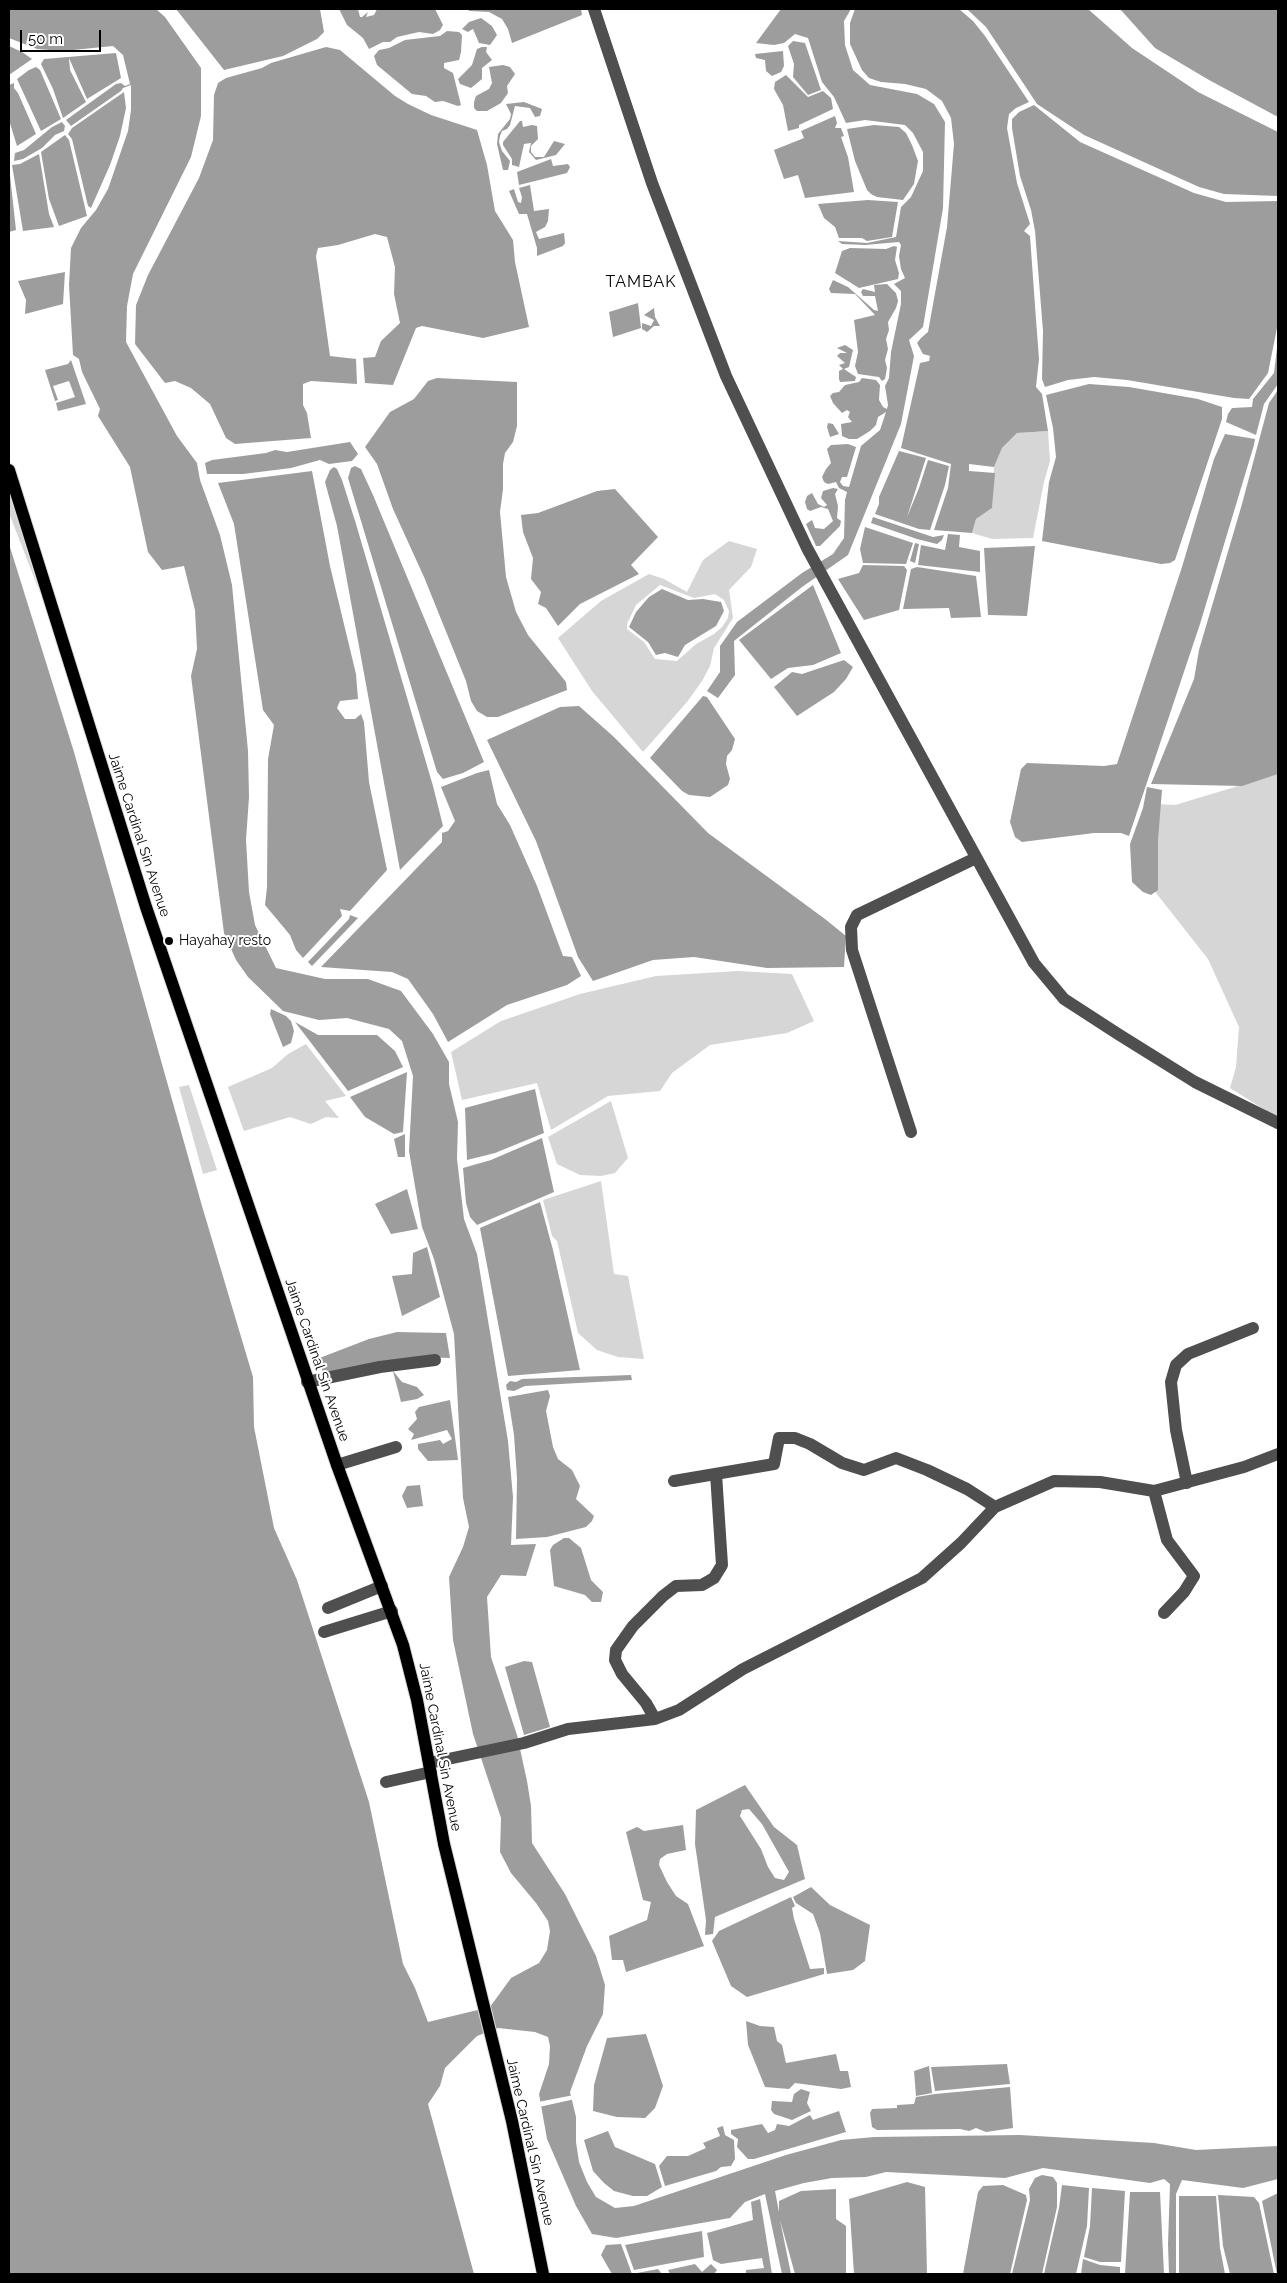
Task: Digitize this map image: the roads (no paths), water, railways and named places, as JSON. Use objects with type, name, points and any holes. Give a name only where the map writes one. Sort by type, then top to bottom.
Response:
[{"type":"main road","name":"Jaime Cardinal Sin Avenue","points":[[9,470],[119,825],[308,1382],[403,1645],[430,1767],[444,1844],[512,2122],[543,2274]]},
{"type":"street","points":[[594,9],[652,183],[726,376],[808,548],[1034,963],[1064,998],[1195,1082],[1278,1123]]},
{"type":"street","points":[[911,1132],[852,950],[851,927],[856,915],[976,858]]},
{"type":"street","points":[[1187,1484],[1176,1430],[1171,1382],[1176,1365],[1188,1354],[1252,1328]]},
{"type":"street","points":[[308,1382],[380,1368],[435,1360]]},
{"type":"street","points":[[674,1481],[774,1464],[779,1438],[795,1438],[810,1444],[842,1463],[864,1470],[896,1458],[967,1489],[996,1507]]},
{"type":"street","points":[[337,1465],[396,1447]]},
{"type":"street","points":[[386,1782],[483,1751],[524,1743],[568,1729],[655,1719],[679,1710],[743,1669],[922,1578],[961,1543],[996,1507],[1054,1481],[1100,1482],[1154,1491],[1244,1468],[1278,1454]]},
{"type":"street","points":[[655,1719],[646,1703],[622,1674],[616,1660],[616,1650],[633,1626],[663,1596],[676,1586],[702,1585],[714,1578],[722,1565],[716,1474]]},
{"type":"street","points":[[1154,1491],[1167,1540],[1194,1576],[1184,1592],[1164,1613]]},
{"type":"street","points":[[328,1608],[382,1586]]},
{"type":"street","points":[[324,1632],[392,1611]]},
{"type":"place","name":"Hayahay resto","points":[[169,941]]},
{"type":"district","name":"TAMBAK","points":[[641,282]]}]
